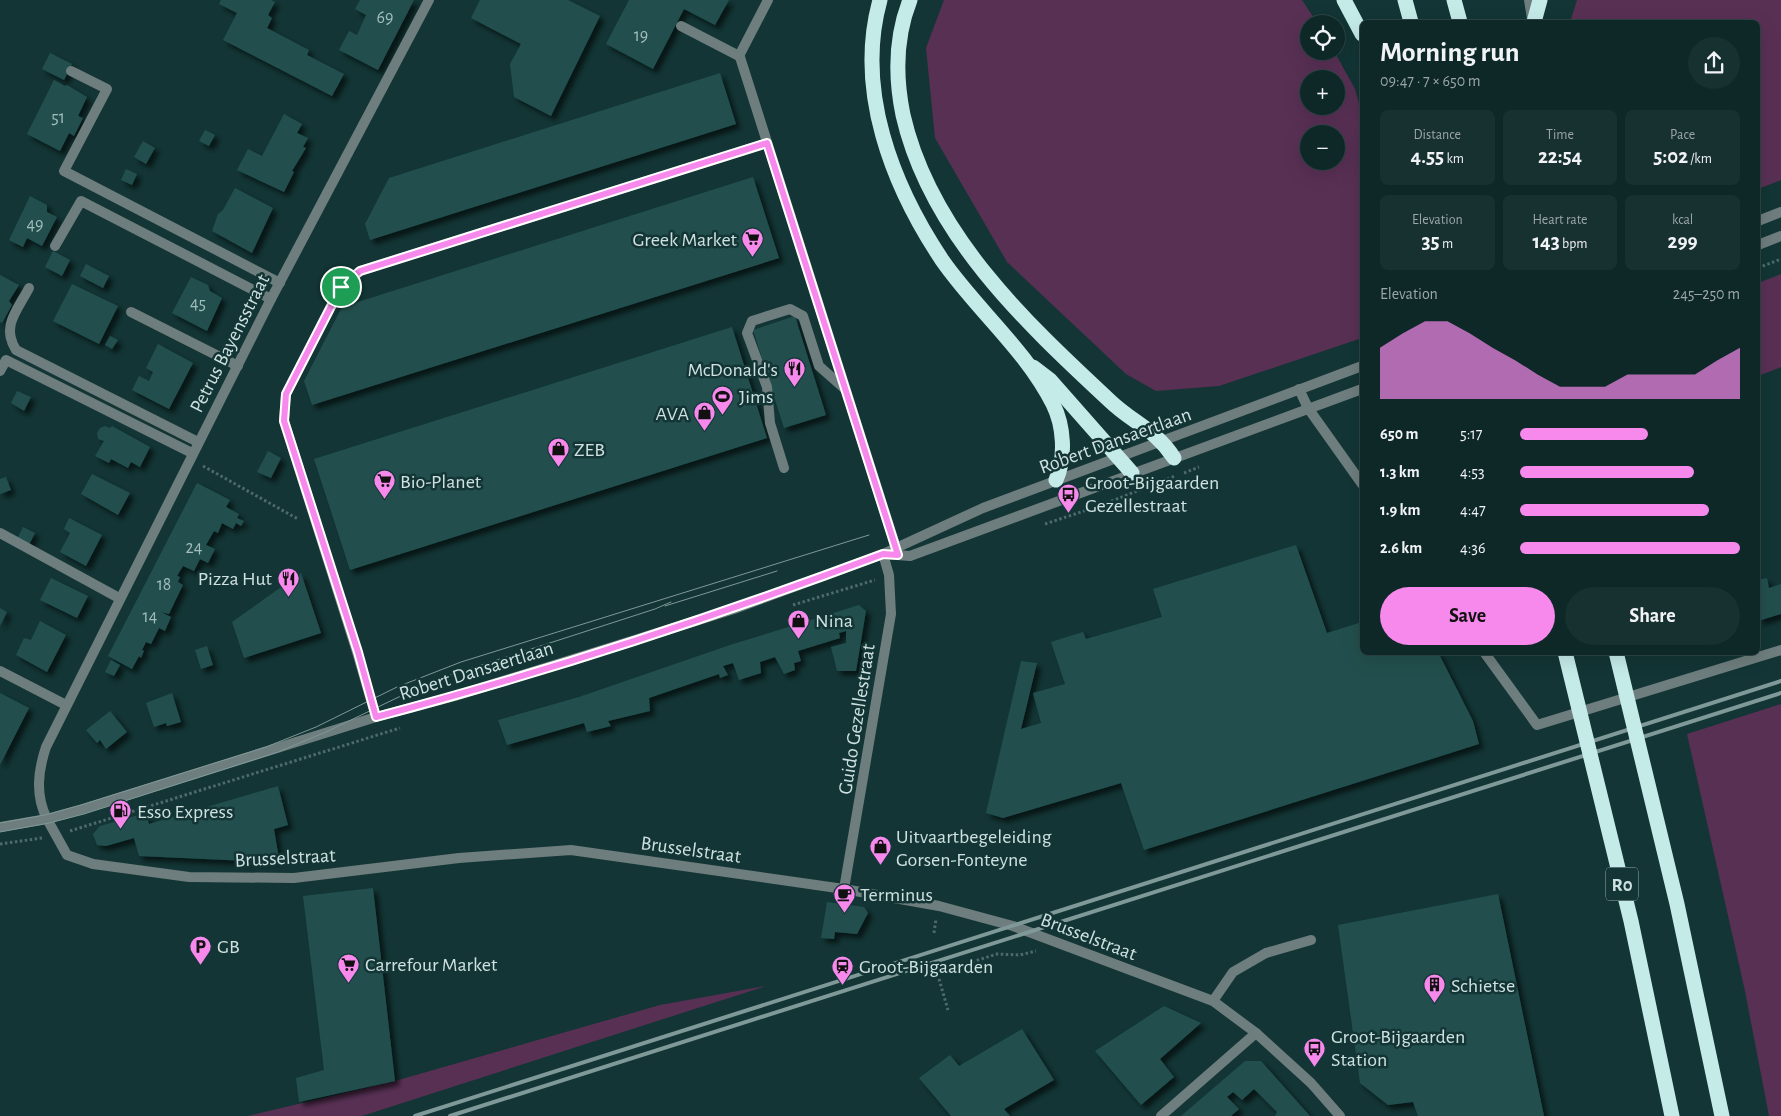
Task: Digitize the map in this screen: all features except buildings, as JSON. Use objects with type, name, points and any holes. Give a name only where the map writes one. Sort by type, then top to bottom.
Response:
[{"type":"highway","points":[[880,0],[872,52],[874,97],[884,141],[900,183],[942,260],[1024,361],[1054,404],[1063,441],[1061,469],[1056,480]]},
{"type":"highway","points":[[910,0],[896,52],[898,93],[908,135],[919,168],[941,211],[972,258],[1013,306],[1111,403],[1163,440],[1174,458]]},
{"type":"highway","points":[[1344,0],[1360,28]]},
{"type":"highway","points":[[1405,0],[1410,20]]},
{"type":"highway","points":[[1454,0],[1459,20]]},
{"type":"highway","points":[[1534,20],[1540,0]]},
{"type":"highway","points":[[1024,361],[1050,380],[1132,473]]},
{"type":"highway","name":"R0","points":[[1566,655],[1631,920],[1672,1116]]},
{"type":"highway","name":"R0","points":[[1617,655],[1677,904],[1722,1116]]},
{"type":"street","name":"Petrus Bayensstraat","points":[[47,819],[42,809],[38,770],[46,747],[192,453],[429,0]]},
{"type":"street","points":[[768,0],[739,55],[897,551]]},
{"type":"street","points":[[1350,0],[1360,27]]},
{"type":"street","points":[[1529,0],[1533,20]]},
{"type":"street","points":[[681,26],[739,55]]},
{"type":"street","points":[[71,71],[107,89],[64,171],[280,283]]},
{"type":"street","points":[[376,717],[284,421],[286,394],[341,287],[360,271],[767,143]]},
{"type":"street","points":[[55,246],[82,201],[271,299]]},
{"type":"street","points":[[1760,220],[1781,212]]},
{"type":"street","points":[[1760,244],[1781,236]]},
{"type":"street","points":[[29,288],[8,328],[9,339],[16,350],[198,442]]},
{"type":"street","points":[[784,468],[770,423],[767,387],[747,333],[752,321],[790,309],[804,316],[819,366],[846,390]]},
{"type":"street","points":[[131,312],[238,366]]},
{"type":"street","points":[[0,372],[6,360],[192,453]]},
{"type":"street","name":"Robert Dansaertlaan","points":[[47,819],[376,717],[455,696],[734,609],[883,554],[897,551],[983,508],[1360,367]]},
{"type":"street","points":[[1298,390],[1308,408],[1360,481]]},
{"type":"street","name":"Robert Dansaertlaan","points":[[897,551],[910,556],[1360,390]]},
{"type":"street","points":[[0,533],[119,598]]},
{"type":"street","name":"Guido Gezellestraat","points":[[844,889],[891,614],[889,575],[883,554]]},
{"type":"street","points":[[1486,655],[1537,725],[1781,650]]},
{"type":"street","points":[[0,671],[66,705]]},
{"type":"street","points":[[0,827],[47,819]]},
{"type":"street","name":"Brusselstraat","points":[[47,819],[67,855],[93,864],[189,877],[294,878],[459,858],[571,850],[844,889],[939,906],[1013,926],[1213,1001],[1256,1033],[1310,1082],[1340,1116]]},
{"type":"street","points":[[1213,1001],[1233,972],[1266,952],[1311,940]]},
{"type":"street","points":[[1161,1116],[1256,1033]]},
{"type":"path","points":[[1760,267],[1781,259]]},
{"type":"path","points":[[200,465],[296,516],[301,526]]},
{"type":"path","points":[[0,844],[55,834]]},
{"type":"path","points":[[972,962],[997,954],[1020,955],[1061,944]]},
{"type":"path","points":[[939,978],[948,1010]]},
{"type":"shaded area","points":[[944,0],[1302,0],[1312,15],[1300,15],[1300,60],[1339,60],[1344,70],[1300,70],[1300,115],[1345,115],[1345,71],[1355,89],[1360,107],[1360,339],[1219,386],[1156,391],[1126,374],[1007,262],[935,138],[926,48]]},
{"type":"shaded area","points":[[1577,0],[1781,0],[1781,180],[1760,188],[1760,20],[1571,20]]},
{"type":"shaded area","points":[[1781,274],[1781,367],[1760,375],[1760,282]]},
{"type":"shaded area","points":[[1781,704],[1781,1116],[1769,1116],[1745,991],[1687,734]]},
{"type":"shaded area","points":[[766,986],[362,1116],[248,1116],[395,1081],[660,1005]]},
{"type":"tram line","points":[[0,823],[45,815],[81,805],[266,747],[316,727],[397,687],[461,662],[869,535]]},
{"type":"tram line","points":[[665,606],[777,571]]},
{"type":"tram line","points":[[0,832],[84,814],[278,752],[326,732],[432,681],[655,609],[671,602]]},
{"type":"railway","points":[[415,1116],[1781,681]]},
{"type":"railway","points":[[450,1116],[1781,693]]},
{"type":"place","name":"Greek Market","points":[[753,258]]},
{"type":"place","name":"McDonald's","points":[[794,388]]},
{"type":"place","name":"Jims","points":[[723,415]]},
{"type":"place","name":"AVA","points":[[705,432]]},
{"type":"place","name":"ZEB","points":[[558,468]]},
{"type":"place","name":"Bio-Planet","points":[[384,500]]},
{"type":"place","name":"Groot-Bijgaarden Gezellestraat","points":[[1069,513]]},
{"type":"place","name":"Pizza Hut","points":[[288,597]]},
{"type":"place","name":"Nina","points":[[799,639]]},
{"type":"place","name":"Esso Express","points":[[121,830]]},
{"type":"place","name":"Uitvaartbegeleiding Gorsen-Fonteyne","points":[[880,866]]},
{"type":"place","name":"Terminus","points":[[844,913]]},
{"type":"place","name":"GB","points":[[201,965]]},
{"type":"place","name":"Carrefour Market","points":[[349,983]]},
{"type":"place","name":"Groot-Bijgaarden","points":[[843,985]]},
{"type":"place","name":"Schietse","points":[[1435,1004]]},
{"type":"place","name":"Groot-Bijgaarden Station","points":[[1315,1067]]},
{"type":"route","points":[[767,143],[898,555],[883,554],[734,609],[455,696],[376,717],[358,652],[284,421],[286,394],[341,287],[360,271],[767,143]]}]
